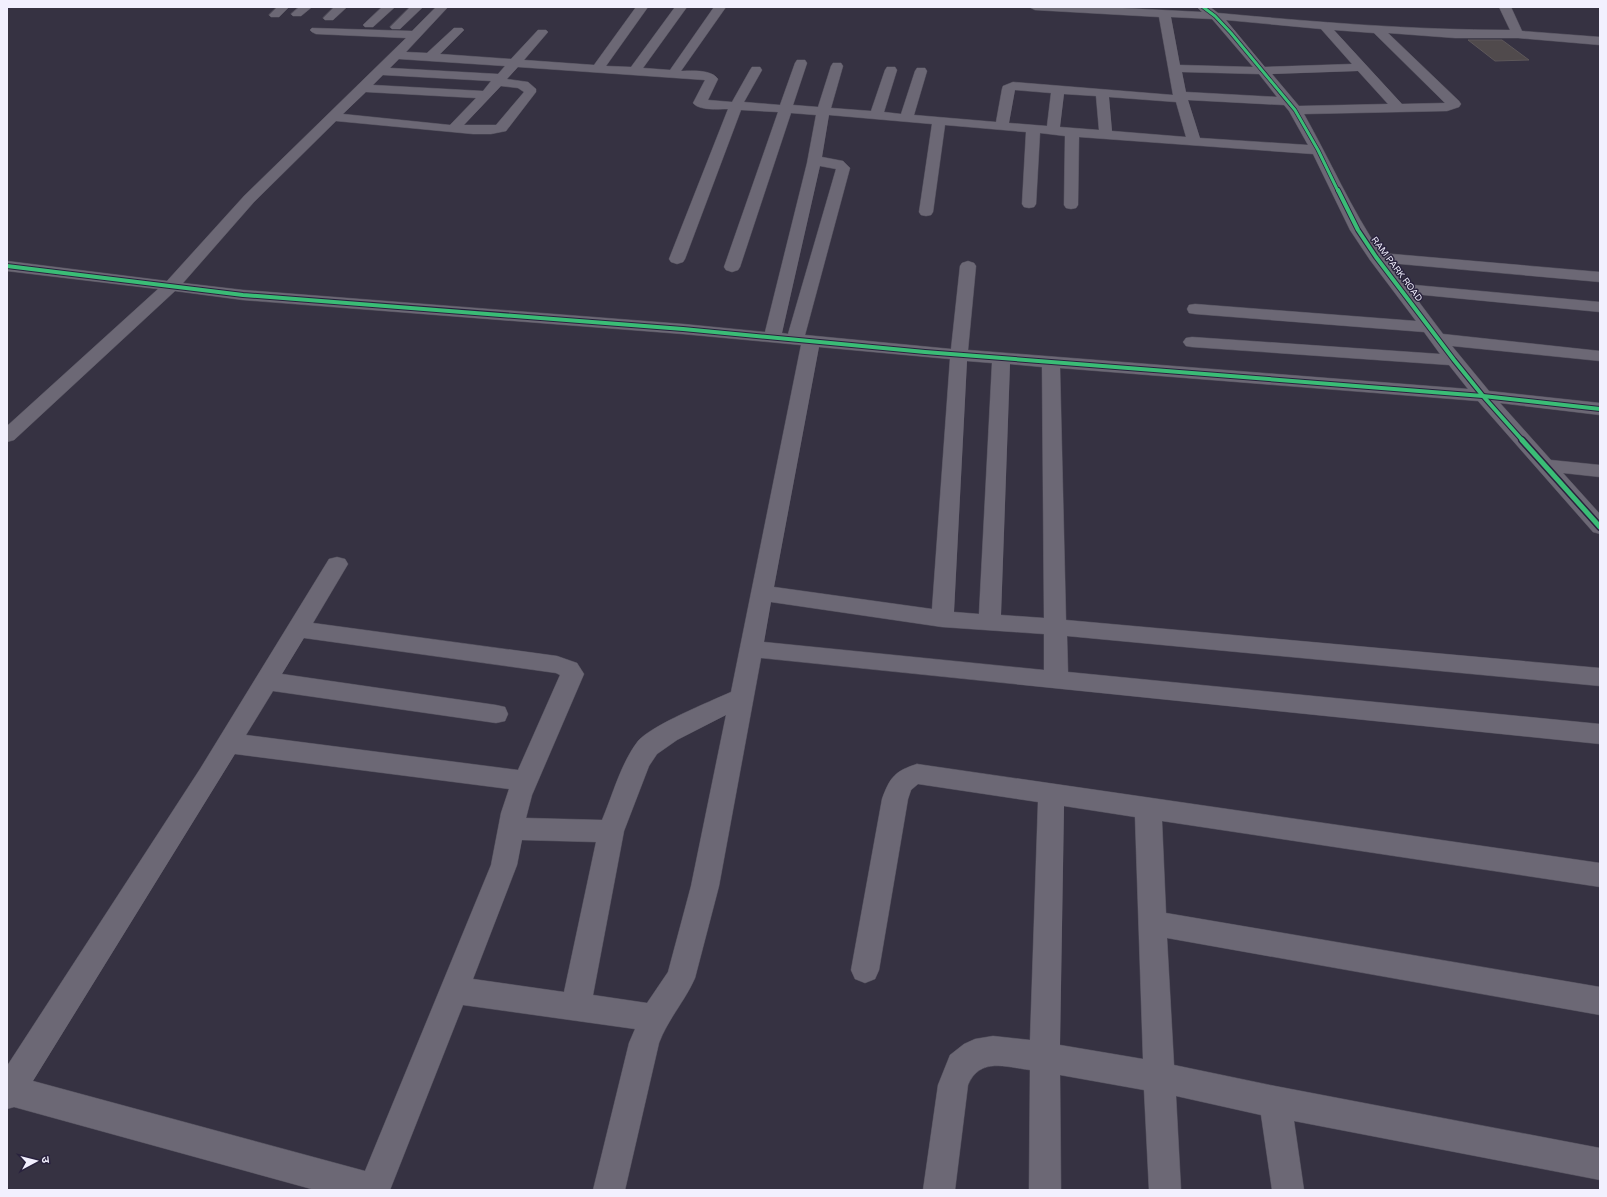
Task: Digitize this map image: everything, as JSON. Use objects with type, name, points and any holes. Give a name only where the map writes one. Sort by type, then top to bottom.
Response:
[{"type":"street","points":[[329,18],[341,7]]},
{"type":"street","points":[[369,25],[389,7]]},
{"type":"street","points":[[396,27],[417,7]]},
{"type":"street","points":[[7,436],[171,286],[249,199],[363,88],[442,7]]},
{"type":"street","points":[[597,69],[642,7]]},
{"type":"street","points":[[634,72],[682,7]]},
{"type":"street","points":[[673,74],[720,7]]},
{"type":"street","points":[[1035,7],[1164,13],[1211,10],[1324,26],[1455,34],[1518,34],[1600,41]]},
{"type":"street","points":[[1505,7],[1518,34]]},
{"type":"street","name":"RAM PARK ROAD","points":[[1211,10],[1291,106],[1318,150],[1358,230],[1376,257],[1482,396],[1600,527]]},
{"type":"street","points":[[1164,13],[1181,98],[1195,142]]},
{"type":"street","points":[[1324,26],[1398,108]]},
{"type":"street","points":[[316,30],[415,36]]},
{"type":"street","points":[[430,57],[458,30]]},
{"type":"street","points":[[1002,127],[1008,89],[1010,87],[1058,89],[1291,106],[1398,108],[1447,107],[1454,104],[1378,30]]},
{"type":"street","points":[[454,128],[486,95],[542,32]]},
{"type":"street","points":[[396,55],[710,77],[712,79],[700,102],[701,104],[823,111],[1002,127],[1318,150]]},
{"type":"street","points":[[732,267],[802,63]]},
{"type":"street","points":[[772,337],[815,161],[823,111],[837,66]]},
{"type":"street","points":[[1175,68],[1262,70],[1362,67]]},
{"type":"street","points":[[677,259],[736,106],[756,70]]},
{"type":"street","points":[[876,116],[891,70]]},
{"type":"street","points":[[906,119],[921,71]]},
{"type":"street","points":[[333,117],[489,131],[498,130],[530,92],[530,89],[527,86],[499,80],[379,72]]},
{"type":"street","points":[[363,88],[486,95]]},
{"type":"street","points":[[1053,130],[1058,89]]},
{"type":"street","points":[[1102,93],[1106,135]]},
{"type":"street","points":[[926,212],[939,122]]},
{"type":"street","points":[[1029,204],[1033,129]]},
{"type":"street","points":[[1071,205],[1072,132]]},
{"type":"street","points":[[609,1190],[644,1043],[654,1018],[681,978],[705,886],[762,593],[803,340],[843,168],[834,163],[815,161]]},
{"type":"street","points":[[1376,257],[1600,277]]},
{"type":"street","points":[[7,266],[242,295],[471,312],[772,337],[959,355],[1482,396],[1600,409]]},
{"type":"street","points":[[942,618],[959,355],[968,266]]},
{"type":"street","points":[[1580,275],[1598,309]]},
{"type":"street","points":[[1400,288],[1598,309]]},
{"type":"street","points":[[1195,309],[1434,333],[1600,356]]},
{"type":"street","points":[[1192,342],[1454,360]]},
{"type":"street","points":[[990,622],[1002,358]]},
{"type":"street","points":[[1051,362],[1056,680]]},
{"type":"street","points":[[1544,465],[1600,471]]},
{"type":"street","points":[[298,629],[557,665],[569,669],[572,674],[526,781],[514,813],[504,865],[374,1190],[8,1092],[229,744],[267,681],[298,629],[337,564]]},
{"type":"street","points":[[762,593],[942,618],[1600,677]]},
{"type":"street","points":[[751,649],[1600,734]]},
{"type":"street","points":[[267,681],[496,714]]},
{"type":"street","points":[[576,1006],[611,831],[638,762],[648,747],[668,733],[742,697]]},
{"type":"street","points":[[229,744],[526,781]]},
{"type":"street","points":[[865,970],[895,799],[899,787],[906,778],[917,774],[1600,876]]},
{"type":"street","points":[[1045,1190],[1045,1057],[1051,794]]},
{"type":"street","points":[[1148,808],[1165,1190]]},
{"type":"street","points":[[511,829],[611,831]]},
{"type":"street","points":[[1153,923],[1600,1001]]},
{"type":"street","points":[[455,990],[654,1018]]},
{"type":"street","points":[[939,1190],[953,1085],[961,1066],[975,1054],[993,1051],[1045,1057],[1159,1077],[1275,1102],[1600,1164]]},
{"type":"street","points":[[1275,1102],[1288,1190]]},
{"type":"building","points":[[1468,40],[1502,40],[1529,60],[1495,61]]},
{"type":"cycle path","points":[[1203,7],[1215,16],[1231,33],[1295,110],[1318,150],[1358,230],[1376,257],[1454,360],[1483,396],[1600,527]]},
{"type":"cycle path","points":[[7,266],[243,295],[683,329],[925,352],[1483,396],[1600,409]]}]
